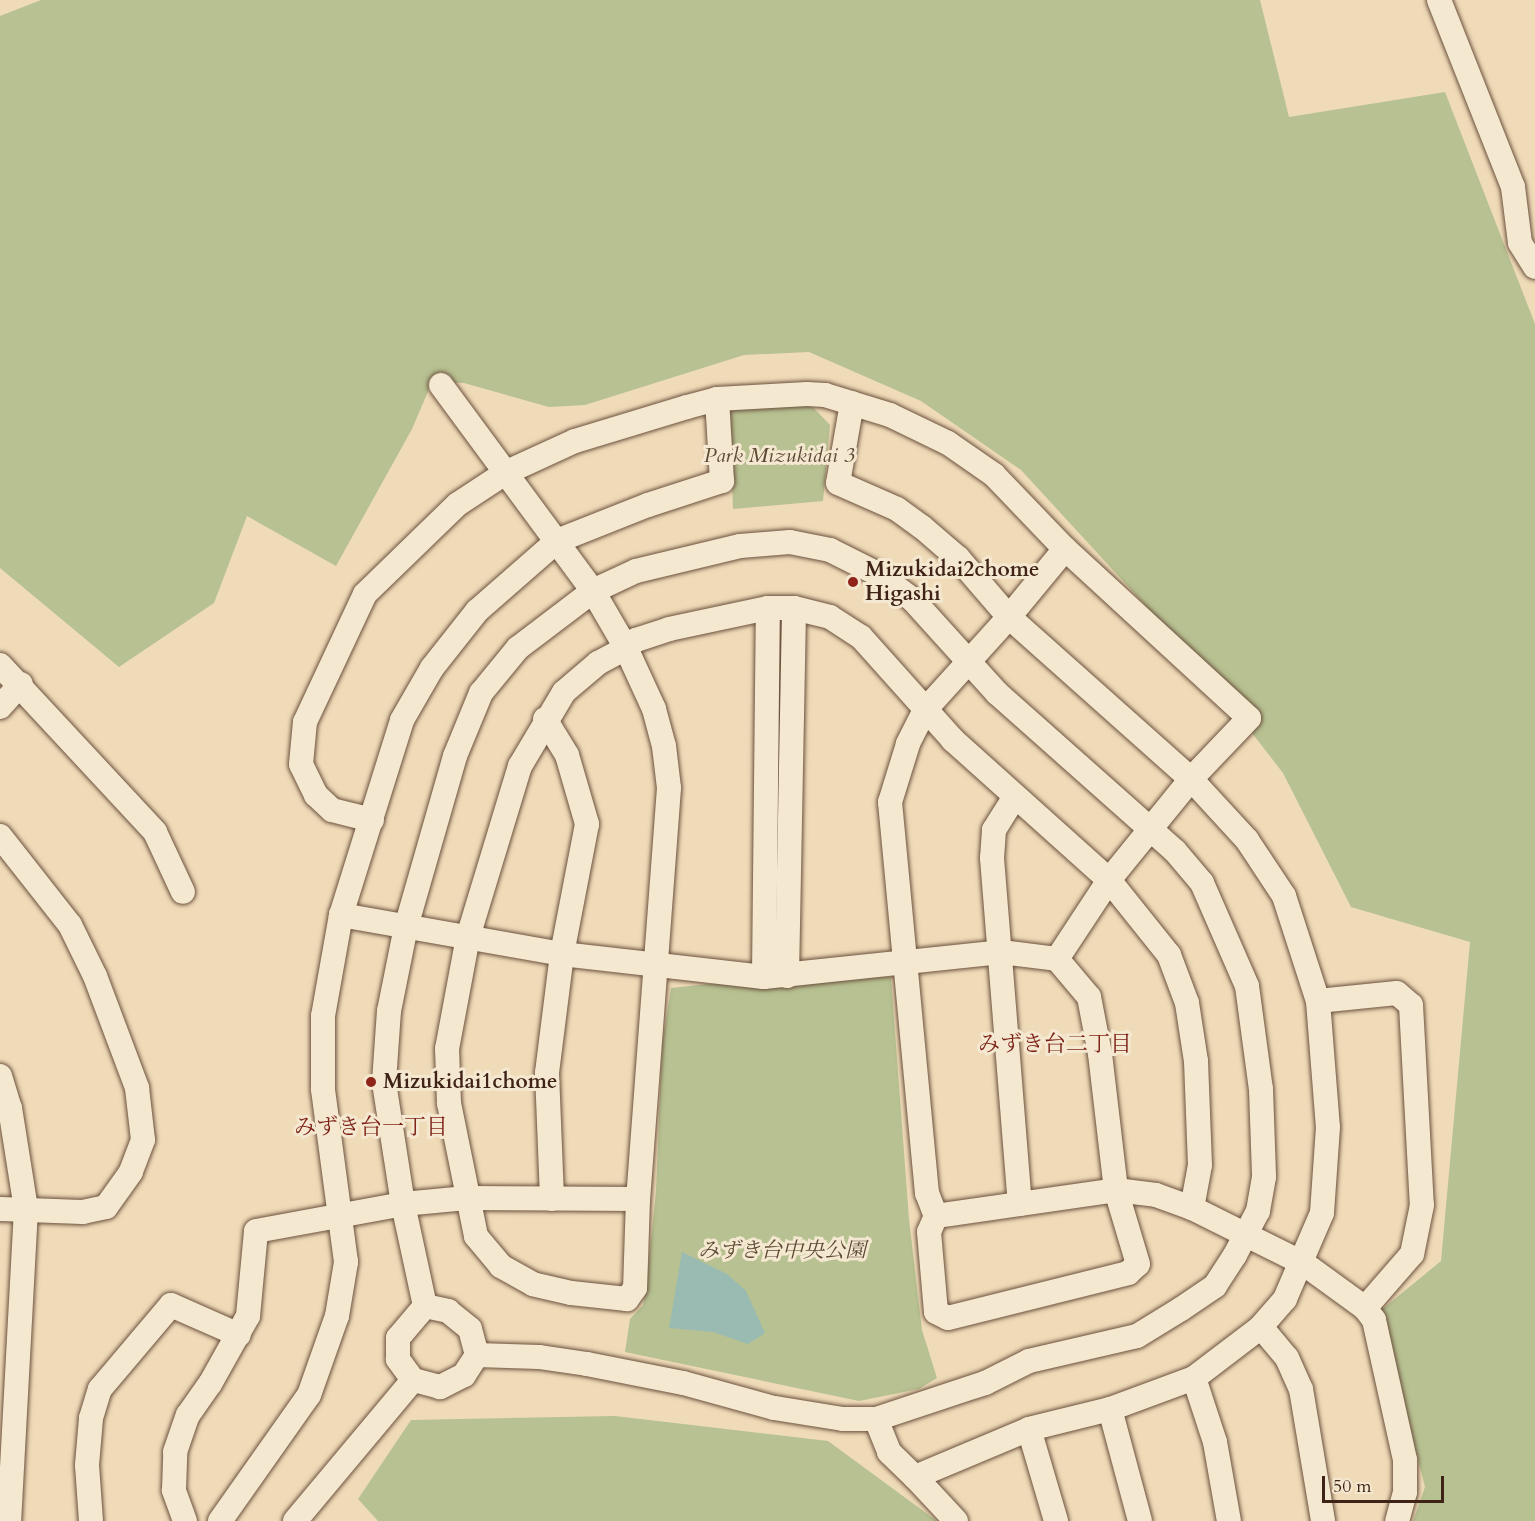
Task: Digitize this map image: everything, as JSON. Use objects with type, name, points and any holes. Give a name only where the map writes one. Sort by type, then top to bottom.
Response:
[{"type":"street","points":[[1439,0],[1513,186],[1520,243],[1535,267]]},
{"type":"street","points":[[441,385],[557,541],[592,591],[626,648],[654,709],[664,746],[669,788],[658,967],[638,1199],[635,1288],[627,1299],[533,1284],[501,1266],[476,1236],[449,1103],[447,1049],[468,937],[520,766],[545,718],[564,692],[598,663],[626,648],[669,629],[768,608],[794,608],[830,617],[861,637],[925,710],[1014,798],[1109,880],[1169,955],[1187,1003],[1200,1120],[1200,1165],[1192,1208]]},
{"type":"street","points":[[372,820],[332,810],[316,795],[301,764],[305,722],[365,594],[458,504],[505,473],[575,441],[717,399],[807,394],[852,403],[890,414],[948,443],[994,475],[1065,549],[1249,718],[1191,779],[1109,880],[1057,959]]},
{"type":"street","points":[[220,1521],[309,1395],[327,1353],[346,1262],[323,1089],[323,1016],[341,915],[372,820],[382,775],[402,720],[432,668],[477,611],[557,541],[648,505],[722,481],[717,399]]},
{"type":"street","points":[[852,403],[838,483],[897,509],[958,558],[1010,617],[1191,779],[1247,840],[1284,896],[1318,1001],[1328,1127],[1327,1177],[1322,1213],[1286,1299],[1262,1327],[1194,1378],[1110,1409],[1029,1429],[915,1477]]},
{"type":"street","points":[[425,1306],[403,1204],[384,1082],[389,1011],[406,927],[455,756],[481,693],[518,648],[592,591],[636,571],[740,546],[790,542],[830,550],[878,574],[913,600],[997,693],[1151,830],[1202,883],[1247,986],[1265,1136],[1258,1211],[1248,1234],[1215,1286],[1137,1336],[1029,1361],[985,1383],[876,1419],[843,1419],[774,1408],[683,1383],[586,1365],[477,1355]]},
{"type":"street","points":[[341,915],[562,954],[658,967],[775,977],[905,962],[1001,952],[1057,959],[1089,997],[1100,1054],[1116,1190],[1138,1264],[1128,1274],[948,1318],[936,1312],[929,1232],[936,1216],[927,1193],[905,962],[890,802],[908,744],[925,710],[1010,617],[1065,549]]},
{"type":"street","points":[[768,608],[775,977]]},
{"type":"street","points":[[775,977],[794,608]]},
{"type":"street","points":[[0,665],[21,684],[155,832],[183,892]]},
{"type":"street","points":[[0,707],[21,684]]},
{"type":"street","points":[[545,718],[567,755],[587,824],[562,954],[548,1073],[552,1199]]},
{"type":"street","points":[[1014,798],[993,830],[992,858],[1020,1203]]},
{"type":"street","points":[[0,836],[70,925],[95,975],[137,1088],[142,1140],[131,1172],[106,1207],[83,1212],[0,1209]]},
{"type":"street","points":[[1318,1001],[1396,993],[1411,1005],[1422,1205],[1412,1254],[1365,1308]]},
{"type":"street","points":[[0,1076],[10,1108],[26,1209],[9,1521]]},
{"type":"street","points":[[936,1216],[1116,1190],[1156,1195],[1192,1208],[1303,1263],[1365,1308],[1379,1341],[1405,1460],[1405,1492],[1397,1521]]},
{"type":"street","points":[[185,1521],[174,1490],[175,1452],[188,1415],[240,1335],[254,1289],[256,1231],[403,1204],[467,1198],[638,1199]]},
{"type":"street","points":[[91,1521],[87,1465],[91,1418],[100,1389],[171,1305],[240,1335]]},
{"type":"street","points":[[425,1306],[448,1311],[470,1329],[477,1355],[464,1375],[440,1387],[413,1380],[398,1359],[398,1338],[425,1306]]},
{"type":"street","points":[[1262,1327],[1287,1358],[1301,1389],[1323,1521]]},
{"type":"street","points":[[1194,1378],[1215,1442],[1229,1521]]},
{"type":"street","points":[[295,1521],[413,1380]]},
{"type":"street","points":[[1110,1409],[1140,1521]]},
{"type":"street","points":[[876,1419],[890,1452],[956,1521]]},
{"type":"street","points":[[1029,1429],[1056,1521]]},
{"type":"green space","points":[[41,0],[1260,0],[1289,117],[1445,92],[1535,324],[1535,1521],[1413,1521],[1425,1487],[1380,1311],[1441,1261],[1470,942],[1351,907],[1283,773],[1192,656],[1021,470],[921,401],[809,352],[744,355],[585,405],[549,407],[464,383],[432,382],[412,429],[336,566],[247,516],[214,603],[119,667],[0,568],[0,16]]},
{"type":"green space","name":"Park Mizukidai 3","points":[[729,403],[809,403],[830,425],[823,501],[733,509]]},
{"type":"green space","name":"みずき台中央公園","points":[[883,975],[891,978],[909,1219],[922,1330],[937,1378],[919,1389],[859,1401],[625,1352],[630,1319],[643,1305],[647,1280],[656,1191],[662,1044],[671,988],[718,983],[785,987]]},
{"type":"green space","points":[[615,1416],[828,1441],[937,1521],[378,1521],[358,1499],[411,1420]]},
{"type":"water","points":[[682,1252],[727,1274],[746,1291],[765,1333],[748,1344],[713,1332],[669,1328]]},
{"type":"place","name":"Mizukidai2chome Higashi","points":[[853,582]]},
{"type":"place","name":"Mizukidai1chome","points":[[371,1082]]},
{"type":"district","name":"みずき台二丁目","points":[[1055,1045]]},
{"type":"district","name":"みずき台一丁目","points":[[371,1128]]}]
